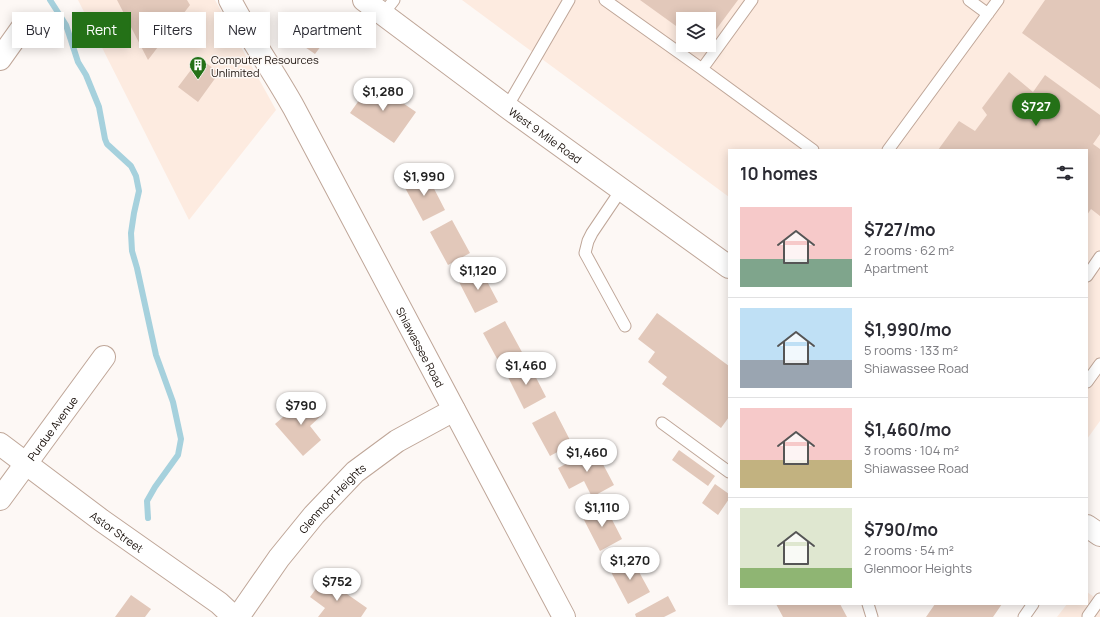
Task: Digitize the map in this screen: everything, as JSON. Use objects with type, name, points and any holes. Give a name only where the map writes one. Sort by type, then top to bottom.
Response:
[{"type":"street","name":"Shiawassee Road","points":[[230,0],[277,77],[564,617]]},
{"type":"street","name":"Shiawassee Road","points":[[246,0],[277,77]]},
{"type":"street","name":"West 9 Mile Road","points":[[364,0],[388,7],[507,107],[728,266]]},
{"type":"street","points":[[0,59],[12,42]]},
{"type":"street","name":"Purdue Avenue","points":[[0,499],[104,357]]},
{"type":"street","name":"Glenmoor Heights","points":[[238,617],[279,558],[314,515],[356,472],[397,441],[454,410]]},
{"type":"street","name":"Astor Street","points":[[0,444],[101,520],[219,603],[234,617]]},
{"type":"lane","points":[[507,107],[569,0]]},
{"type":"lane","points":[[605,0],[812,149]]},
{"type":"lane","points":[[702,69],[752,0]]},
{"type":"lane","points":[[969,0],[988,14]]},
{"type":"lane","points":[[889,149],[998,0]]},
{"type":"lane","points":[[621,190],[592,233],[588,241],[585,254],[625,326]]},
{"type":"lane","points":[[1088,275],[1100,257]]},
{"type":"lane","points":[[1088,381],[1100,364]]},
{"type":"lane","points":[[662,423],[728,471]]},
{"type":"lane","points":[[1089,617],[1100,599]]},
{"type":"lane","points":[[868,605],[872,617]]},
{"type":"lane","points":[[1024,617],[1032,605]]},
{"type":"shaded area","points":[[78,0],[215,0],[222,12],[214,12],[214,48],[242,48],[276,110],[189,220],[102,48],[131,48],[131,12],[84,12]]},
{"type":"shaded area","points":[[462,0],[1100,0],[1100,421],[1088,438],[1088,149],[728,149],[728,196]]},
{"type":"shaded area","points":[[1088,593],[1100,601],[1100,617],[1057,617],[1066,605],[1088,605]]},
{"type":"building","points":[[117,0],[187,0],[190,5],[185,12],[139,12],[139,43],[131,27],[131,12],[123,12]]},
{"type":"building","points":[[640,0],[738,0],[716,30],[716,12],[676,12],[676,26]]},
{"type":"building","points":[[1045,0],[1100,0],[1100,89],[1022,33]]},
{"type":"building","points":[[142,48],[157,48],[148,60]]},
{"type":"building","points":[[306,48],[320,48],[315,54]]},
{"type":"building","name":"Computer Resources Unlimited","points":[[200,58],[219,73],[198,102],[178,87]]},
{"type":"building","points":[[1009,72],[1033,92],[1045,75],[1100,115],[1100,134],[1093,144],[1100,149],[1100,216],[1091,209],[1088,214],[1088,149],[939,149],[959,121],[975,131],[987,115],[982,108]]},
{"type":"building","points":[[372,82],[416,112],[394,143],[350,113]]},
{"type":"building","points":[[426,173],[445,210],[423,221],[403,184]]},
{"type":"building","points":[[452,220],[470,253],[448,265],[430,232]]},
{"type":"building","points":[[480,268],[498,302],[475,313],[458,280]]},
{"type":"building","points":[[657,313],[728,365],[728,418],[721,428],[662,384],[667,377],[648,362],[655,352],[638,339]]},
{"type":"building","points":[[505,321],[523,354],[501,366],[483,333]]},
{"type":"building","points":[[529,364],[546,397],[524,409],[507,375]]},
{"type":"building","points":[[307,396],[323,414],[310,426],[321,440],[303,456],[275,424]]},
{"type":"building","points":[[555,411],[572,444],[550,456],[532,423]]},
{"type":"building","points":[[595,449],[614,485],[592,497],[584,481],[569,489],[558,468]]},
{"type":"building","points":[[679,450],[715,476],[708,486],[672,460]]},
{"type":"building","points":[[715,484],[728,493],[728,500],[718,515],[702,503]]},
{"type":"building","points":[[605,506],[622,539],[600,551],[583,518]]},
{"type":"building","points":[[632,559],[650,592],[628,604],[610,570]]},
{"type":"building","points":[[324,578],[367,608],[361,617],[318,617],[325,608],[310,597]]},
{"type":"building","points":[[131,595],[151,609],[145,617],[115,617]]},
{"type":"building","points":[[668,596],[676,611],[664,617],[636,617],[635,614]]},
{"type":"building","points":[[777,605],[841,605],[847,617],[783,617]]},
{"type":"building","points":[[934,605],[1001,605],[993,617],[926,617]]},
{"type":"waterway","points":[[50,0],[66,25],[78,62],[86,75],[99,107],[107,144],[131,166],[136,176],[139,191],[131,233],[132,251],[156,355],[173,402],[181,439],[178,455],[147,501],[148,518]]},
{"type":"place","name":"Computer Resources Unlimited","points":[[198,80]]}]
